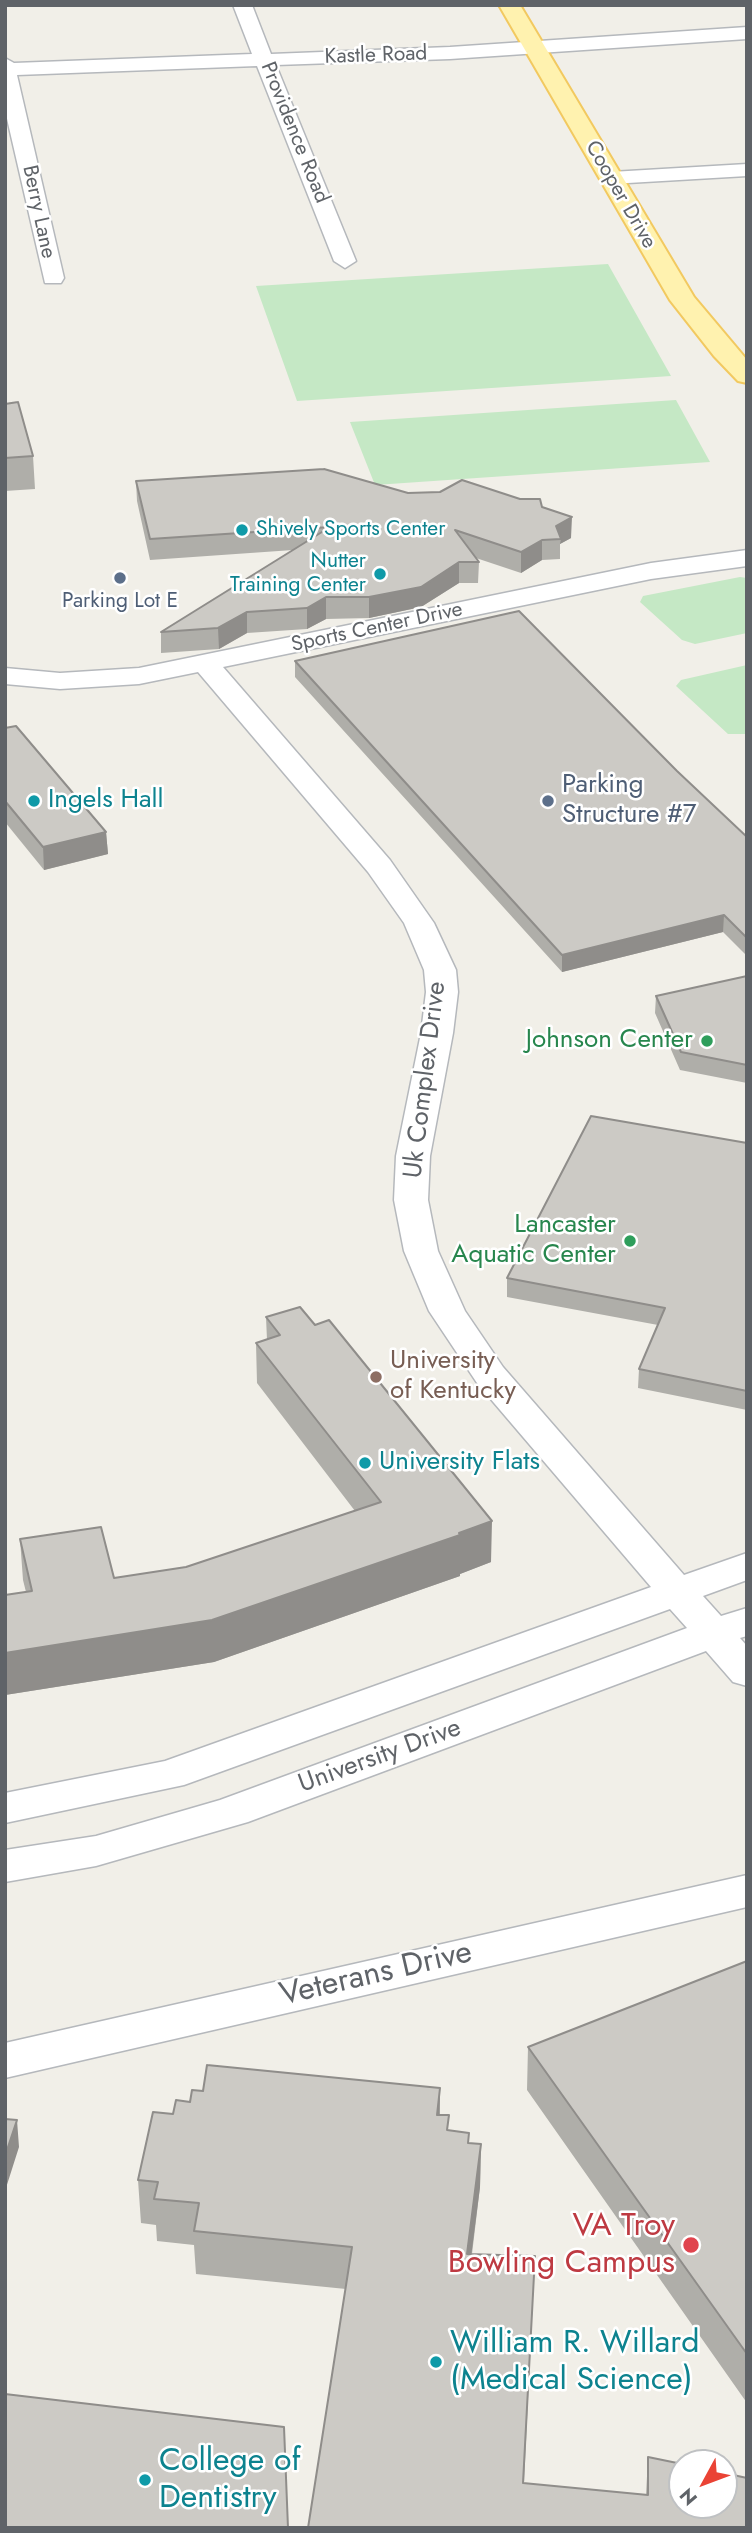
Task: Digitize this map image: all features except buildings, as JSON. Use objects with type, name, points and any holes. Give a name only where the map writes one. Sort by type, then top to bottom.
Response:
[{"type":"main road","name":"Cooper Drive","points":[[509,5],[683,300],[723,351],[747,375]]},
{"type":"street","name":"Providence Road","points":[[243,5],[345,261]]},
{"type":"street","name":"Kastle Road","points":[[6,67],[265,60],[535,48],[747,33]]},
{"type":"street","name":"Berry Lane","points":[[6,67],[53,278]]},
{"type":"street","points":[[611,178],[747,170]]},
{"type":"street","name":"Sports Center Drive","points":[[5,676],[82,680],[139,676],[651,571],[747,558]]},
{"type":"street","name":"Uk Complex Drive","points":[[206,664],[379,866],[419,923],[440,970],[442,992],[413,1156],[411,1200],[421,1251],[447,1311],[490,1375],[678,1591],[731,1627],[747,1672]]},
{"type":"street","name":"University Drive","points":[[5,1808],[159,1777],[229,1755],[747,1566]]},
{"type":"street","name":"University Drive","points":[[5,1866],[96,1851],[233,1811],[731,1627]]},
{"type":"street","name":"Veterans Drive","points":[[5,2061],[747,1891]]},
{"type":"green space","points":[[608,264],[671,376],[297,401],[256,286]]},
{"type":"green space","points":[[676,400],[710,462],[375,485],[350,422]]},
{"type":"green space","points":[[740,577],[747,578],[747,633],[695,644],[682,640],[640,602],[643,596]]},
{"type":"green space","points":[[747,665],[747,734],[728,734],[676,686],[681,680]]},
{"type":"place","name":"Shively Sports Center","points":[[242,530]]},
{"type":"place","name":"Nutter Training Center","points":[[380,574]]},
{"type":"place","name":"Parking Lot E","points":[[120,578]]},
{"type":"place","name":"Ingels Hall","points":[[34,801]]},
{"type":"place","name":"Parking Structure #7","points":[[548,801]]},
{"type":"place","name":"Johnson Center","points":[[707,1041]]},
{"type":"place","name":"Lancaster Aquatic Center","points":[[630,1241]]},
{"type":"place","name":"University of Kentucky","points":[[376,1377]]},
{"type":"place","name":"University Flats","points":[[365,1463]]},
{"type":"place","name":"VA Troy Bowling Campus","points":[[691,2245]]},
{"type":"place","name":"William R. Willard (Medical Science)","points":[[436,2362]]},
{"type":"place","name":"College of Dentistry","points":[[145,2480]]}]
